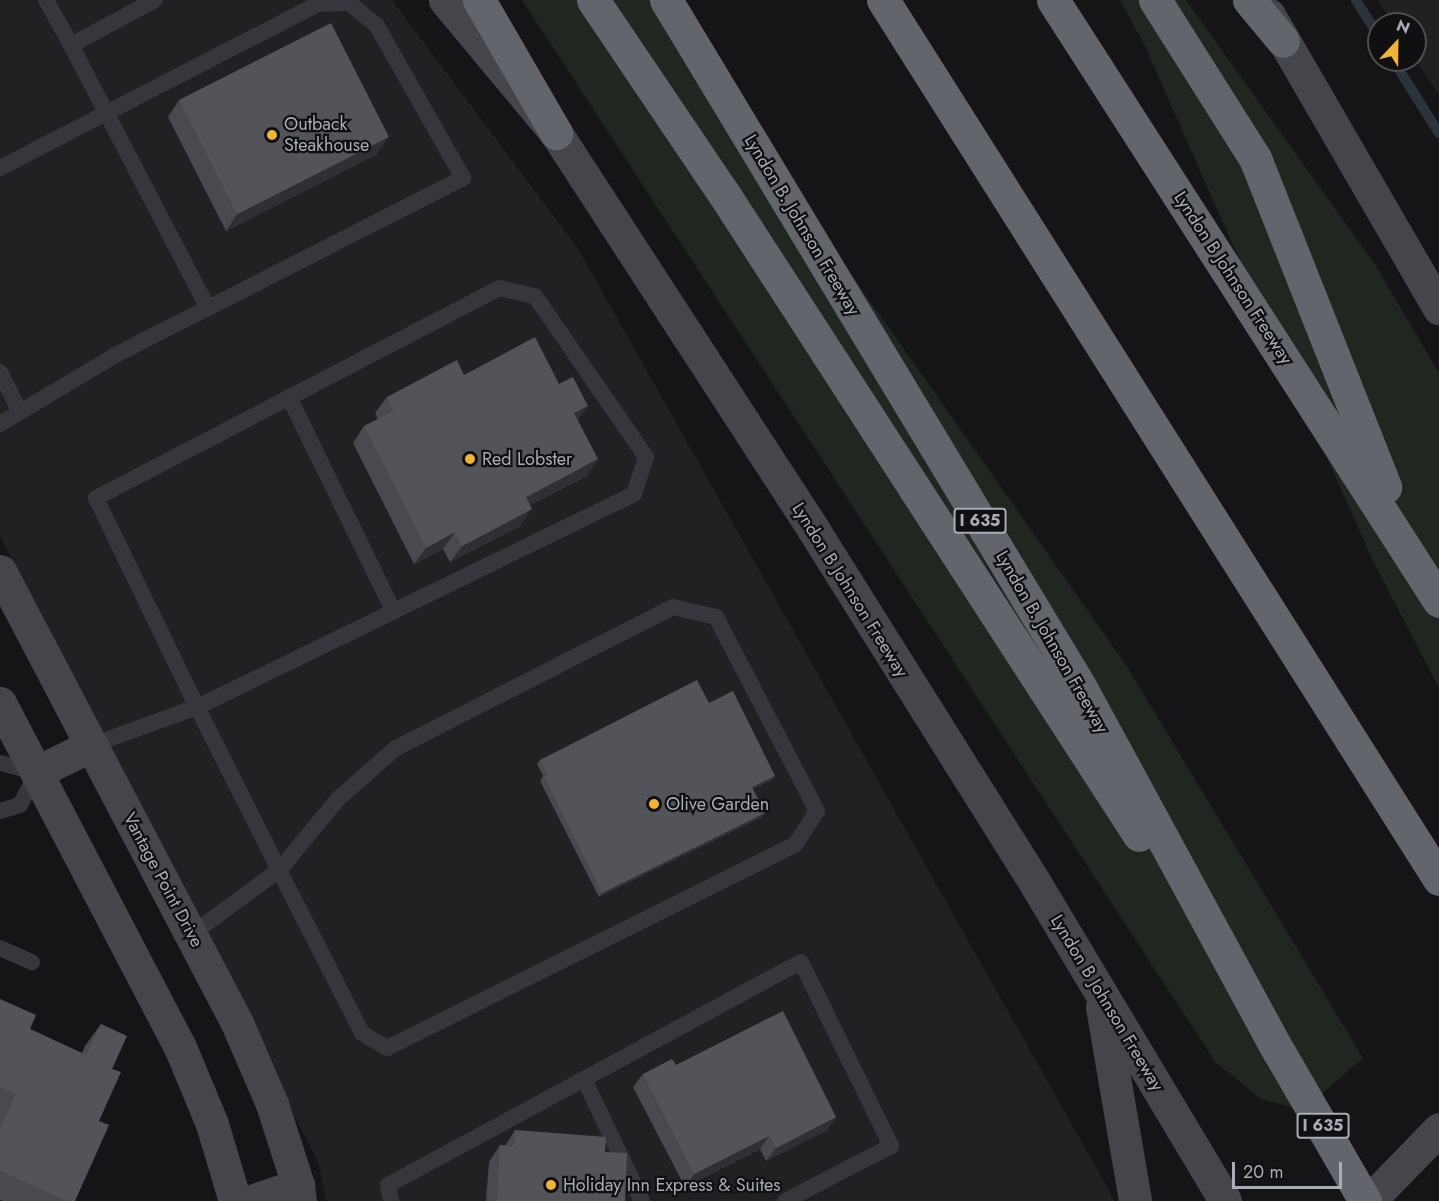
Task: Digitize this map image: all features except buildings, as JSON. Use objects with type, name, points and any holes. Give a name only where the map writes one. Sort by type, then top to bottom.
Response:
[{"type":"highway","points":[[480,0],[556,133]]},
{"type":"highway","points":[[593,0],[722,191],[1279,1052]]},
{"type":"highway","name":"Lyndon B. Johnson Freeway","points":[[666,0],[1081,688],[1279,1052],[1367,1201]]},
{"type":"highway","points":[[883,0],[1439,879]]},
{"type":"highway","name":"Lyndon B Johnson Freeway","points":[[1053,0],[1412,556]]},
{"type":"highway","points":[[1155,0],[1255,158],[1412,556],[1439,601]]},
{"type":"highway","points":[[1249,0],[1283,41]]},
{"type":"main road","name":"Lyndon B Johnson Freeway","points":[[445,0],[556,133],[813,529],[1100,990],[1225,1201]]},
{"type":"main road","points":[[1261,0],[1439,308]]},
{"type":"main road","name":"Vantage Point Drive","points":[[0,571],[237,1023],[272,1104],[299,1193]]},
{"type":"main road","points":[[0,702],[180,1047],[212,1125],[235,1201]]},
{"type":"main road","points":[[37,772],[92,745]]},
{"type":"main road","points":[[1100,990],[1135,1201]]},
{"type":"main road","points":[[1367,1201],[1439,1129]]},
{"type":"main road","points":[[251,1201],[299,1193]]},
{"type":"lane","points":[[46,0],[208,308]]},
{"type":"lane","points":[[70,45],[155,0]]},
{"type":"lane","points":[[0,168],[318,4],[348,2],[377,26],[463,178],[114,356],[19,410],[0,424]]},
{"type":"lane","points":[[92,745],[197,707],[634,494],[646,456],[536,296],[499,288],[96,498],[197,707],[279,870],[362,1033],[387,1048],[795,845],[817,811],[716,617],[673,607],[396,748],[338,799],[279,870],[192,934]]},
{"type":"lane","points":[[0,372],[19,410]]},
{"type":"lane","points":[[289,397],[393,612]]},
{"type":"lane","points":[[0,763],[37,772],[20,805],[0,811]]},
{"type":"lane","points":[[0,948],[32,962]]},
{"type":"lane","points":[[391,1201],[388,1185],[801,962],[891,1146],[785,1201]]},
{"type":"lane","points":[[584,1079],[642,1201]]},
{"type":"shaded area","points":[[0,0],[392,0],[577,247],[1115,1201],[326,1201],[319,1164],[0,536]]},
{"type":"shaded area","points":[[522,0],[656,0],[899,342],[1126,665],[1363,1058],[1303,1110],[1261,1099],[1216,1063]]},
{"type":"shaded area","points":[[1120,0],[1186,0],[1374,263],[1439,373],[1439,688],[1372,559],[1144,44]]},
{"type":"shaded area","points":[[1378,0],[1439,0],[1439,95],[1424,72],[1427,72],[1427,12],[1386,12]]},
{"type":"waterway","points":[[1356,0],[1367,18]]},
{"type":"waterway","points":[[1401,72],[1439,133]]},
{"type":"place","name":"Outback Steakhouse","points":[[272,135]]},
{"type":"place","name":"Red Lobster","points":[[470,459]]},
{"type":"place","name":"Olive Garden","points":[[654,804]]},
{"type":"place","name":"Holiday Inn Express & Suites","points":[[551,1185]]}]
